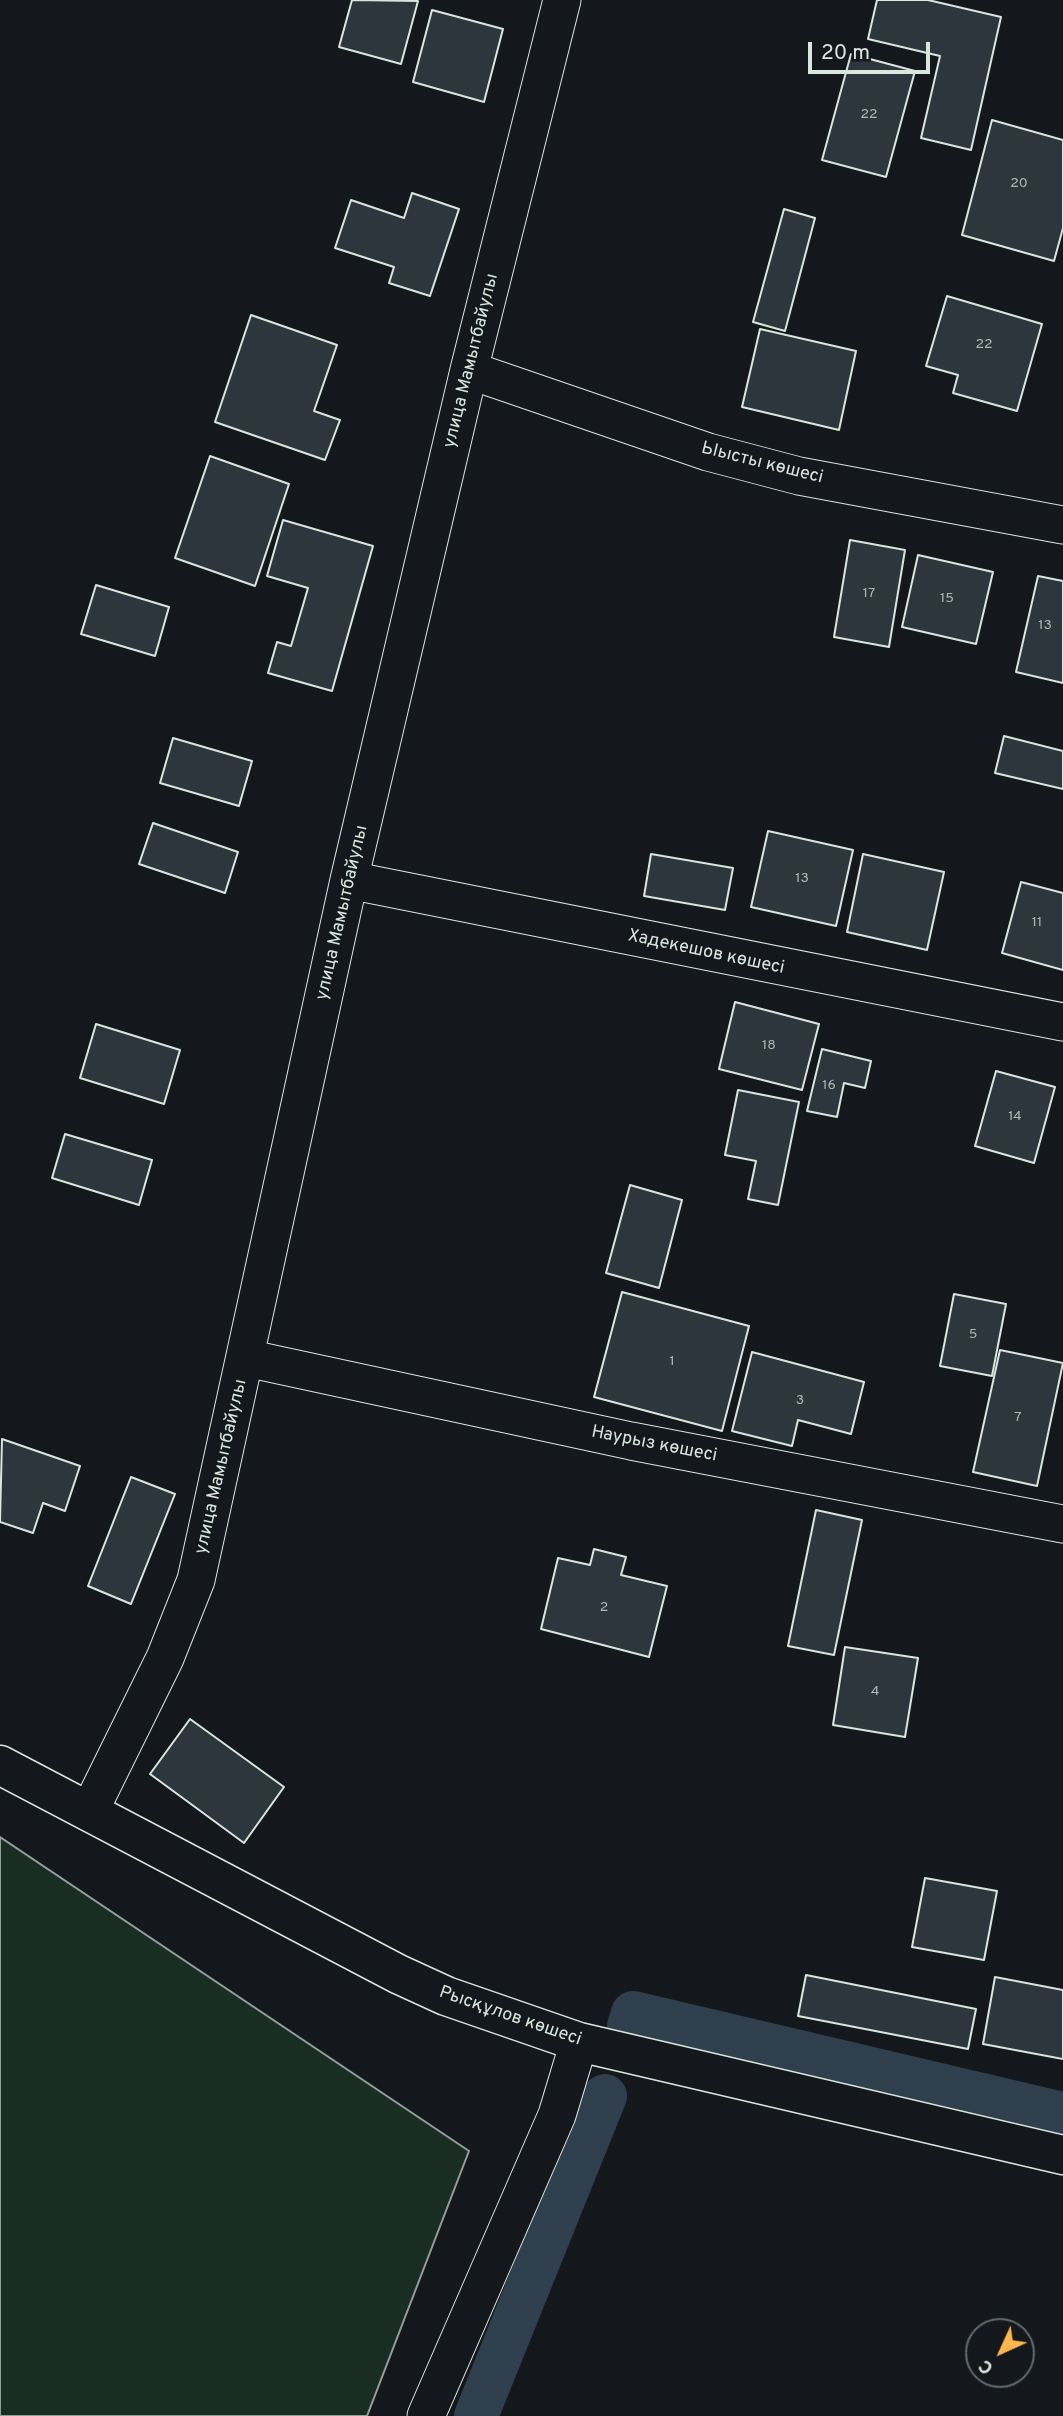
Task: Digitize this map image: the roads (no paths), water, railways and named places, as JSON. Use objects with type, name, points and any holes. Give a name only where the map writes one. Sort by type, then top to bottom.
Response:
[{"type":"street","name":"улица Мамытбайулы","points":[[89,1812],[165,1658],[196,1580],[349,880],[469,370],[562,0]]},
{"type":"street","name":"Ыысты көшесі","points":[[469,370],[708,452],[799,476],[1063,525]]},
{"type":"street","name":"Хадекешов көшесі","points":[[349,880],[1063,1022]]},
{"type":"street","name":"Наурыз көшесі","points":[[246,1358],[631,1440],[1063,1524]]},
{"type":"street","name":"Рысқұлов көшесі","points":[[0,1765],[398,1974],[446,1996],[579,2042],[1063,2155]]},
{"type":"street","points":[[426,2416],[557,2115],[579,2042]]},
{"type":"waterway","points":[[629,2026],[633,2013],[1063,2114]]},
{"type":"waterway","points":[[476,2416],[605,2096]]}]
